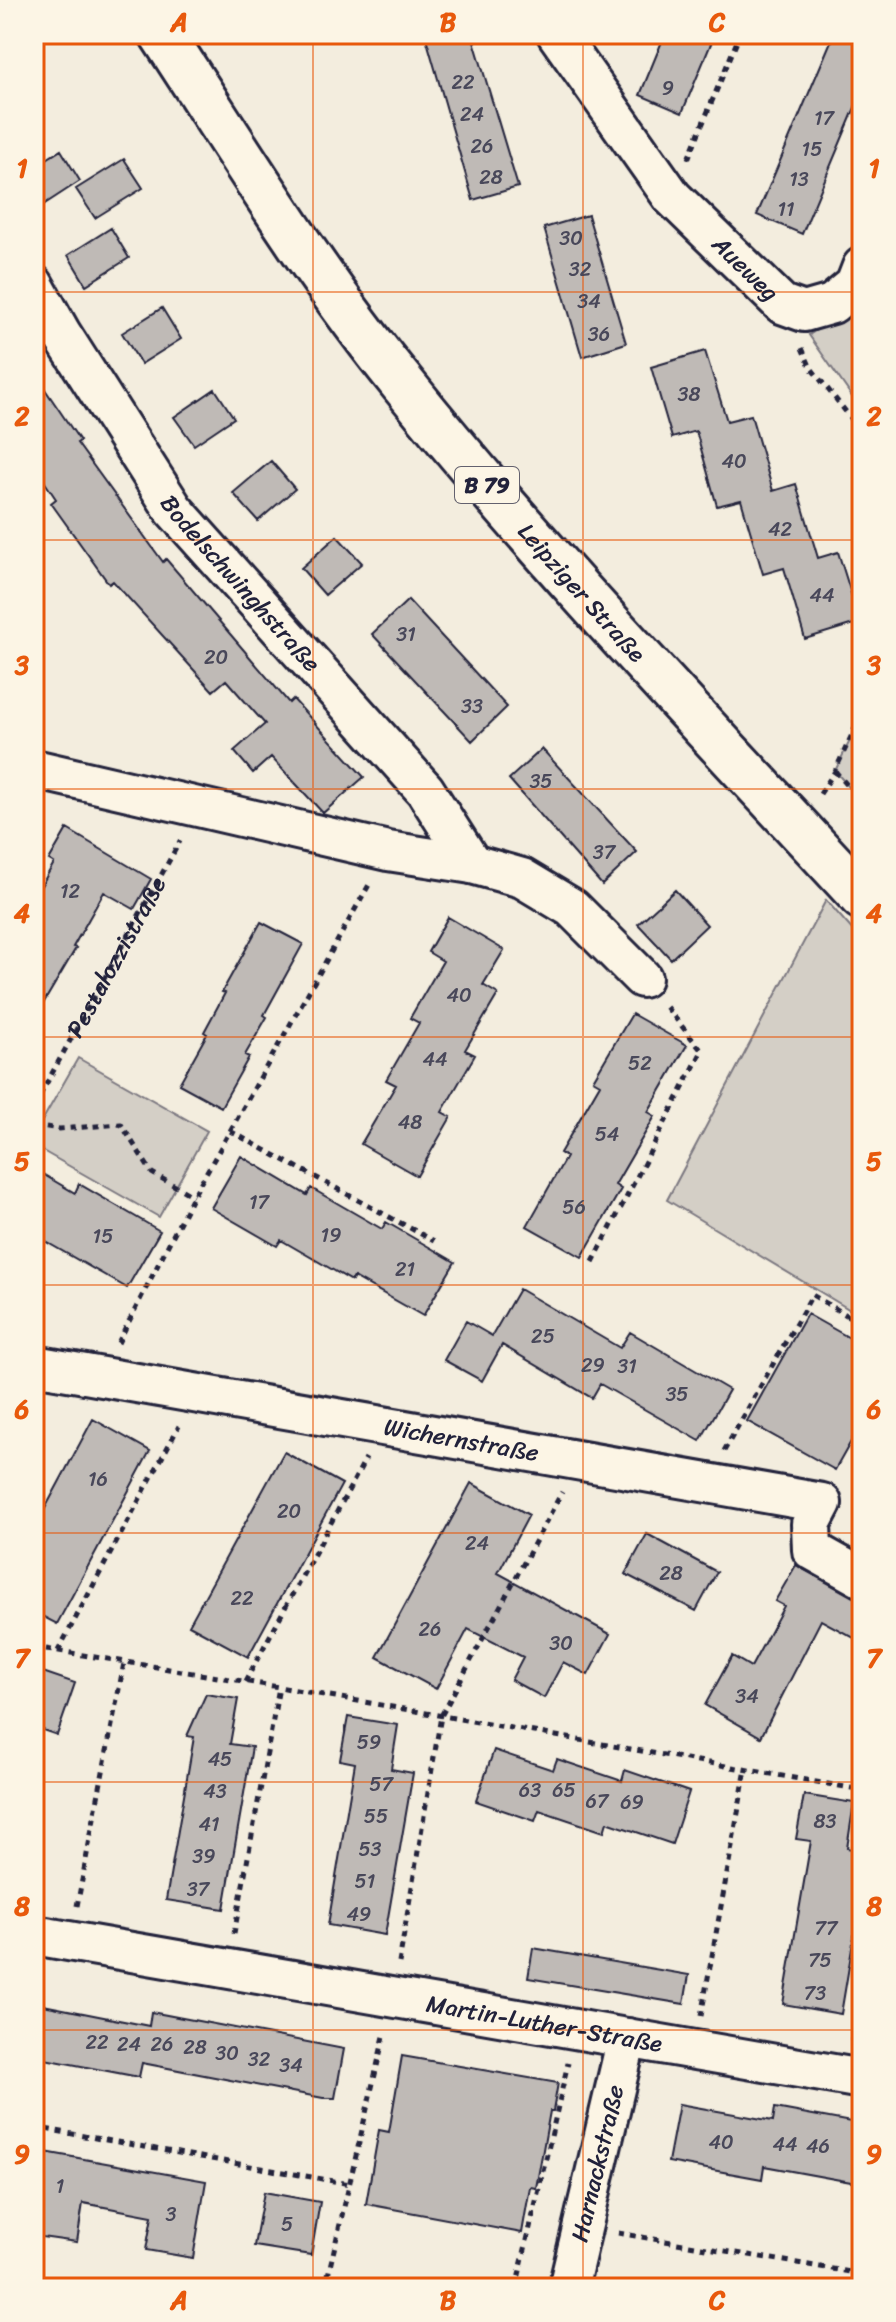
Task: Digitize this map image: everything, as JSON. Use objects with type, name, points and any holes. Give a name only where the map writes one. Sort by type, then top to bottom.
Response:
[{"type":"main road","name":"Leipziger Straße","points":[[162,34],[301,246],[400,381],[503,503],[862,897]]},
{"type":"street","name":"Aueweg","points":[[557,34],[672,197],[782,304],[804,312],[832,304],[855,285],[862,267]]},
{"type":"street","name":"Bodelschwinghstraße","points":[[34,285],[61,333],[174,510],[425,790],[472,864]]},
{"type":"street","points":[[34,769],[388,851],[472,864],[522,878],[572,908],[642,978]]},
{"type":"street","name":"Wichernstraße","points":[[34,1365],[822,1503],[811,1524],[812,1550],[862,1578]]},
{"type":"street","name":"Martin-Luther-Straße","points":[[52,1938],[854,2077]]},
{"type":"street","name":"Harnackstraße","points":[[568,2288],[627,2038]]},
{"type":"path","points":[[672,197],[740,34]]},
{"type":"path","points":[[782,304],[811,368],[862,432]]},
{"type":"path","points":[[862,713],[835,771],[862,802]]},
{"type":"path","points":[[809,783],[820,795]]},
{"type":"path","name":"Pestalozzistraße","points":[[34,1106],[199,807]]},
{"type":"path","points":[[101,1376],[193,1196],[388,851]]},
{"type":"path","points":[[593,1262],[702,1051],[642,978]]},
{"type":"path","points":[[34,1125],[59,1129],[121,1124],[152,1173],[193,1196]]},
{"type":"path","points":[[230,1131],[434,1241]]},
{"type":"path","points":[[706,1483],[812,1295],[862,1324]]},
{"type":"path","points":[[58,1651],[196,1393]]},
{"type":"path","points":[[245,1682],[383,1426]]},
{"type":"path","name":"Martin-Luther-Straße","points":[[393,1997],[441,1716],[579,1461]]},
{"type":"path","points":[[34,1647],[862,1790]]},
{"type":"path","points":[[52,1938],[124,1663]]},
{"type":"path","points":[[228,1969],[279,1687]]},
{"type":"path","name":"Martin-Luther-Straße","points":[[695,2049],[746,1769]]},
{"type":"path","points":[[854,2077],[862,1983]]},
{"type":"path","points":[[325,2288],[393,1997]]},
{"type":"path","points":[[516,2288],[576,2029]]},
{"type":"path","points":[[34,2127],[350,2184]]},
{"type":"path","points":[[583,2227],[862,2274]]},
{"type":"shaded area","points":[[862,301],[862,411],[809,335]]},
{"type":"shaded area","points":[[862,716],[862,802],[835,771]]},
{"type":"shaded area","points":[[826,900],[862,941],[862,1317],[667,1200]]},
{"type":"shaded area","points":[[78,1058],[207,1131],[159,1217],[34,1146],[34,1135]]},
{"type":"building","points":[[425,34],[472,34],[518,187],[473,200]]},
{"type":"building","points":[[665,34],[715,34],[682,113],[640,95]]},
{"type":"building","points":[[834,34],[862,34],[862,91],[802,234],[757,215]]},
{"type":"building","points":[[61,150],[80,181],[34,211],[34,167]]},
{"type":"building","points":[[124,159],[143,188],[95,218],[76,189]]},
{"type":"building","points":[[588,215],[626,343],[582,357],[544,228]]},
{"type":"building","points":[[111,228],[129,258],[86,285],[68,255]]},
{"type":"building","points":[[162,308],[181,339],[141,364],[122,333]]},
{"type":"building","points":[[705,351],[727,421],[751,415],[773,491],[796,484],[818,558],[838,552],[860,622],[805,639],[784,568],[763,574],[741,500],[717,506],[696,431],[672,438],[651,367]]},
{"type":"building","points":[[34,373],[80,441],[77,443],[163,562],[166,559],[289,703],[293,699],[364,777],[323,813],[271,757],[253,773],[234,751],[265,724],[226,680],[213,691],[113,581],[109,584],[51,503],[56,499],[34,466]]},
{"type":"building","points":[[215,389],[234,418],[194,445],[174,417]]},
{"type":"building","points":[[271,461],[295,489],[258,521],[233,493]]},
{"type":"building","points":[[337,536],[362,563],[325,595],[301,568]]},
{"type":"building","points":[[408,600],[507,707],[472,741],[372,634]]},
{"type":"building","points":[[542,749],[637,852],[602,885],[509,779]]},
{"type":"building","points":[[67,829],[151,879],[134,909],[104,892],[73,947],[76,948],[34,1019],[34,898],[54,863],[49,860]]},
{"type":"building","points":[[675,890],[707,925],[671,959],[638,924]]},
{"type":"building","points":[[448,917],[504,950],[483,985],[498,994],[465,1050],[475,1055],[442,1112],[451,1117],[417,1176],[361,1144],[396,1085],[386,1080],[419,1023],[410,1018],[443,961],[428,952]]},
{"type":"building","points":[[261,922],[303,944],[264,1015],[267,1017],[245,1055],[249,1057],[221,1107],[179,1084],[207,1034],[204,1032],[225,993],[222,992]]},
{"type":"building","points":[[632,1014],[687,1045],[648,1112],[655,1116],[615,1185],[621,1189],[582,1257],[527,1226],[566,1157],[560,1153],[600,1084],[593,1080]]},
{"type":"building","points":[[241,1156],[307,1195],[311,1188],[382,1229],[386,1222],[455,1262],[423,1316],[354,1277],[352,1281],[281,1240],[277,1246],[211,1208]]},
{"type":"building","points":[[34,1169],[75,1193],[79,1184],[160,1231],[127,1288],[34,1235]]},
{"type":"building","points":[[519,1289],[620,1348],[630,1332],[729,1390],[700,1441],[600,1384],[592,1398],[502,1345],[482,1381],[444,1360],[466,1321],[492,1336]]},
{"type":"building","points":[[807,1314],[862,1345],[862,1422],[835,1470],[747,1421]]},
{"type":"building","points":[[93,1419],[150,1451],[57,1624],[34,1612],[34,1529]]},
{"type":"building","points":[[284,1452],[342,1484],[248,1657],[189,1625]]},
{"type":"building","points":[[471,1483],[529,1515],[498,1573],[610,1634],[588,1675],[563,1662],[544,1698],[511,1680],[523,1657],[468,1629],[436,1689],[377,1657]]},
{"type":"building","points":[[647,1534],[717,1572],[696,1611],[625,1574]]},
{"type":"building","points":[[796,1565],[862,1601],[862,1623],[854,1638],[821,1620],[761,1737],[705,1705],[732,1656],[751,1667],[784,1606],[775,1601]]},
{"type":"building","points":[[34,1669],[75,1683],[57,1735],[34,1727]]},
{"type":"building","points":[[206,1694],[238,1699],[230,1744],[252,1747],[224,1909],[166,1900],[194,1737],[187,1736]]},
{"type":"building","points":[[348,1717],[398,1725],[391,1769],[413,1773],[385,1935],[328,1925],[355,1763],[340,1760]]},
{"type":"building","points":[[494,1750],[553,1770],[557,1759],[622,1781],[625,1770],[689,1792],[672,1844],[607,1822],[604,1832],[539,1810],[535,1821],[476,1801]]},
{"type":"building","points":[[804,1795],[854,1803],[847,1848],[862,1851],[862,1889],[841,2014],[783,2004],[811,1841],[796,1839]]},
{"type":"building","points":[[533,1948],[689,1975],[684,2004],[528,1978]]},
{"type":"building","points":[[38,2004],[149,2026],[151,2012],[344,2049],[335,2098],[142,2063],[139,2077],[34,2057],[34,2024]]},
{"type":"building","points":[[402,2056],[558,2083],[536,2188],[530,2187],[522,2233],[366,2204],[379,2130],[389,2132]]},
{"type":"building","points":[[679,2104],[773,2121],[775,2108],[862,2124],[862,2184],[764,2166],[762,2179],[668,2162]]},
{"type":"building","points":[[34,2150],[206,2181],[193,2258],[146,2250],[152,2216],[83,2203],[77,2242],[34,2236]]},
{"type":"building","points":[[264,2192],[320,2202],[311,2255],[254,2246]]}]
